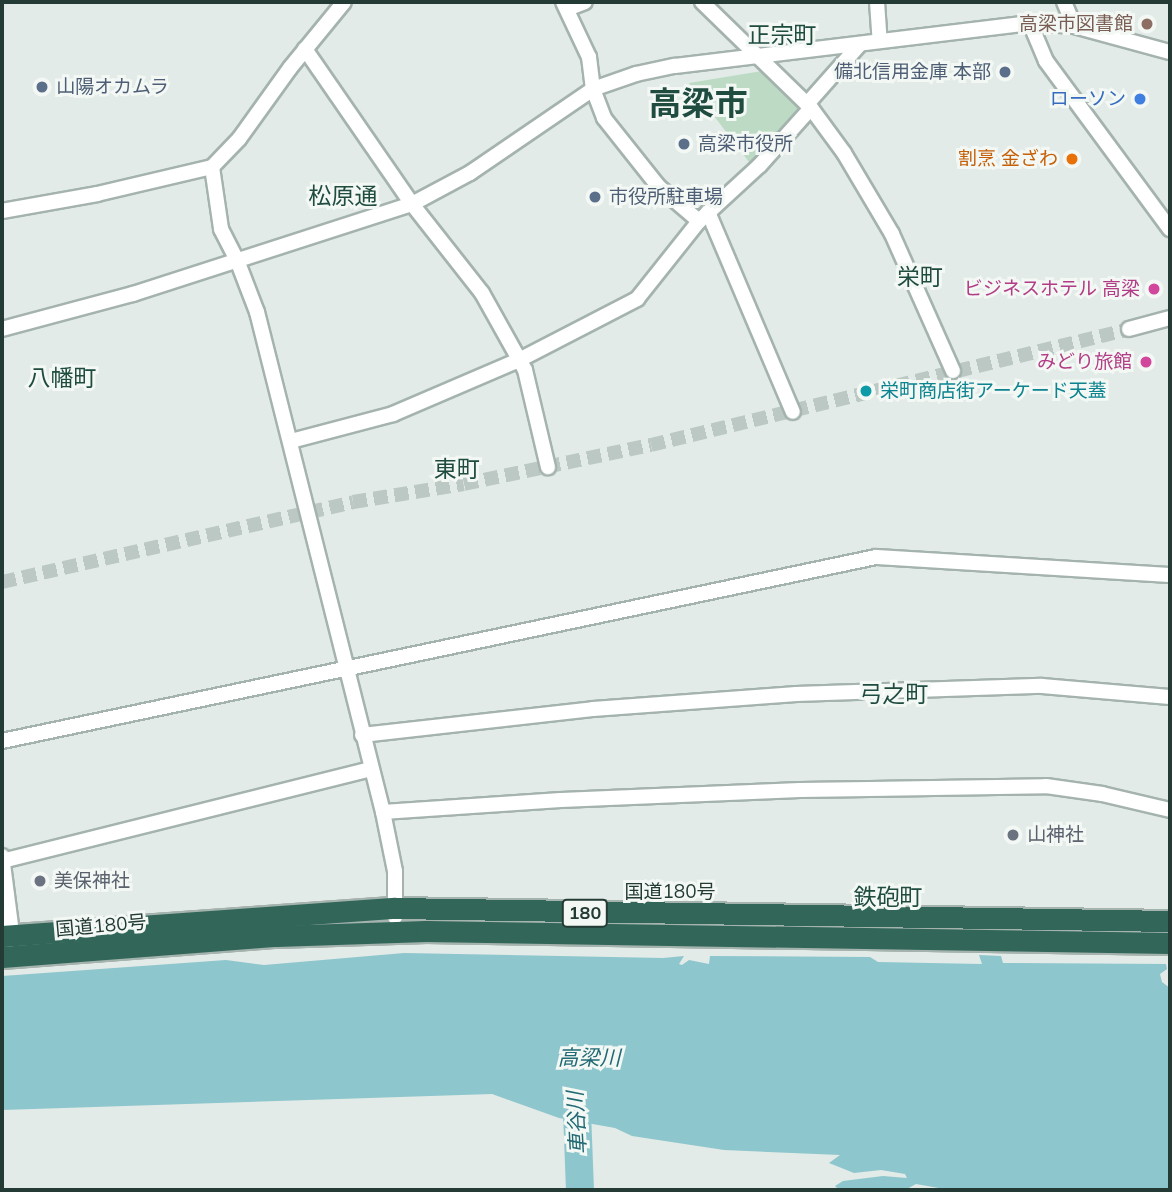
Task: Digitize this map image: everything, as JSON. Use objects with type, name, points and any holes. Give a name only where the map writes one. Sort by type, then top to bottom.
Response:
[{"type":"highway","name":"国道180号","points":[[8,946],[395,908],[1170,921]]},
{"type":"highway","name":"国道180号","points":[[8,946],[396,932],[1170,943]]},
{"type":"street","points":[[2,211],[97,194],[212,167],[239,139],[305,49],[344,2]]},
{"type":"street","points":[[584,2],[566,5],[589,57],[593,89],[604,118],[650,177],[684,212],[703,217]]},
{"type":"street","points":[[702,2],[754,56],[809,106],[844,153],[892,234],[953,371]]},
{"type":"street","points":[[877,2],[880,41]]},
{"type":"street","points":[[1064,2],[1074,26]]},
{"type":"street","points":[[1030,23],[1046,61],[1170,229]]},
{"type":"street","points":[[2,329],[133,294],[412,204],[470,173],[593,89],[662,69],[1030,23],[1074,26],[1170,52]]},
{"type":"street","points":[[291,441],[393,414],[519,360],[637,299],[703,217],[760,165],[860,44]]},
{"type":"street","points":[[305,49],[412,204],[482,293],[525,370],[548,467]]},
{"type":"street","points":[[212,167],[221,229],[237,260],[257,312],[383,812],[395,871],[396,932]]},
{"type":"street","points":[[703,217],[793,412]]},
{"type":"street","points":[[1129,329],[1170,318]]},
{"type":"street","points":[[2,741],[876,557],[1170,576]]},
{"type":"street","points":[[362,735],[593,709],[796,694],[1042,686],[1170,697]]},
{"type":"street","points":[[8,946],[2,859],[371,769]]},
{"type":"street","points":[[383,812],[561,800],[800,790],[1045,786],[1102,794],[1170,810]]},
{"type":"green space","points":[[762,71],[800,105],[800,114],[752,166],[689,83]]},
{"type":"water","name":"高梁川","points":[[404,953],[663,958],[684,956],[679,964],[682,965],[689,960],[709,964],[710,956],[870,957],[878,962],[982,964],[979,955],[1001,956],[1003,963],[1166,964],[1167,969],[1160,974],[1162,982],[1170,988],[1170,1190],[950,1190],[916,1184],[905,1190],[839,1190],[835,1186],[843,1181],[883,1176],[907,1178],[905,1174],[881,1170],[854,1173],[829,1163],[840,1155],[724,1150],[632,1136],[615,1128],[559,1118],[492,1094],[2,1110],[2,976],[226,960],[264,965]]},
{"type":"waterway","name":"車谷川","points":[[576,1086],[580,1190]]},
{"type":"tunnel","points":[[2,582],[353,502],[464,484],[651,445],[1129,329]]},
{"type":"place","name":"高梁市図書館","points":[[1147,24]]},
{"type":"place","name":"備北信用金庫 本部","points":[[1005,72]]},
{"type":"place","name":"山陽オカムラ","points":[[42,87]]},
{"type":"place","name":"ローソン","points":[[1140,99]]},
{"type":"place","name":"高梁市役所","points":[[684,144]]},
{"type":"place","name":"割烹 金ざわ","points":[[1072,159]]},
{"type":"place","name":"市役所駐車場","points":[[595,197]]},
{"type":"place","name":"ビジネスホテル 高梁","points":[[1154,289]]},
{"type":"place","name":"みどり旅館","points":[[1146,362]]},
{"type":"place","name":"栄町商店街アーケード天蓋","points":[[866,391]]},
{"type":"place","name":"山神社","points":[[1013,835]]},
{"type":"place","name":"美保神社","points":[[40,881]]},
{"type":"district","name":"正宗町","points":[[782,35]]},
{"type":"district","name":"高梁市","points":[[698,103]]},
{"type":"district","name":"松原通","points":[[343,196]]},
{"type":"district","name":"栄町","points":[[920,277]]},
{"type":"district","name":"八幡町","points":[[62,378]]},
{"type":"district","name":"東町","points":[[457,469]]},
{"type":"district","name":"弓之町","points":[[894,694]]},
{"type":"district","name":"鉄砲町","points":[[888,897]]}]
